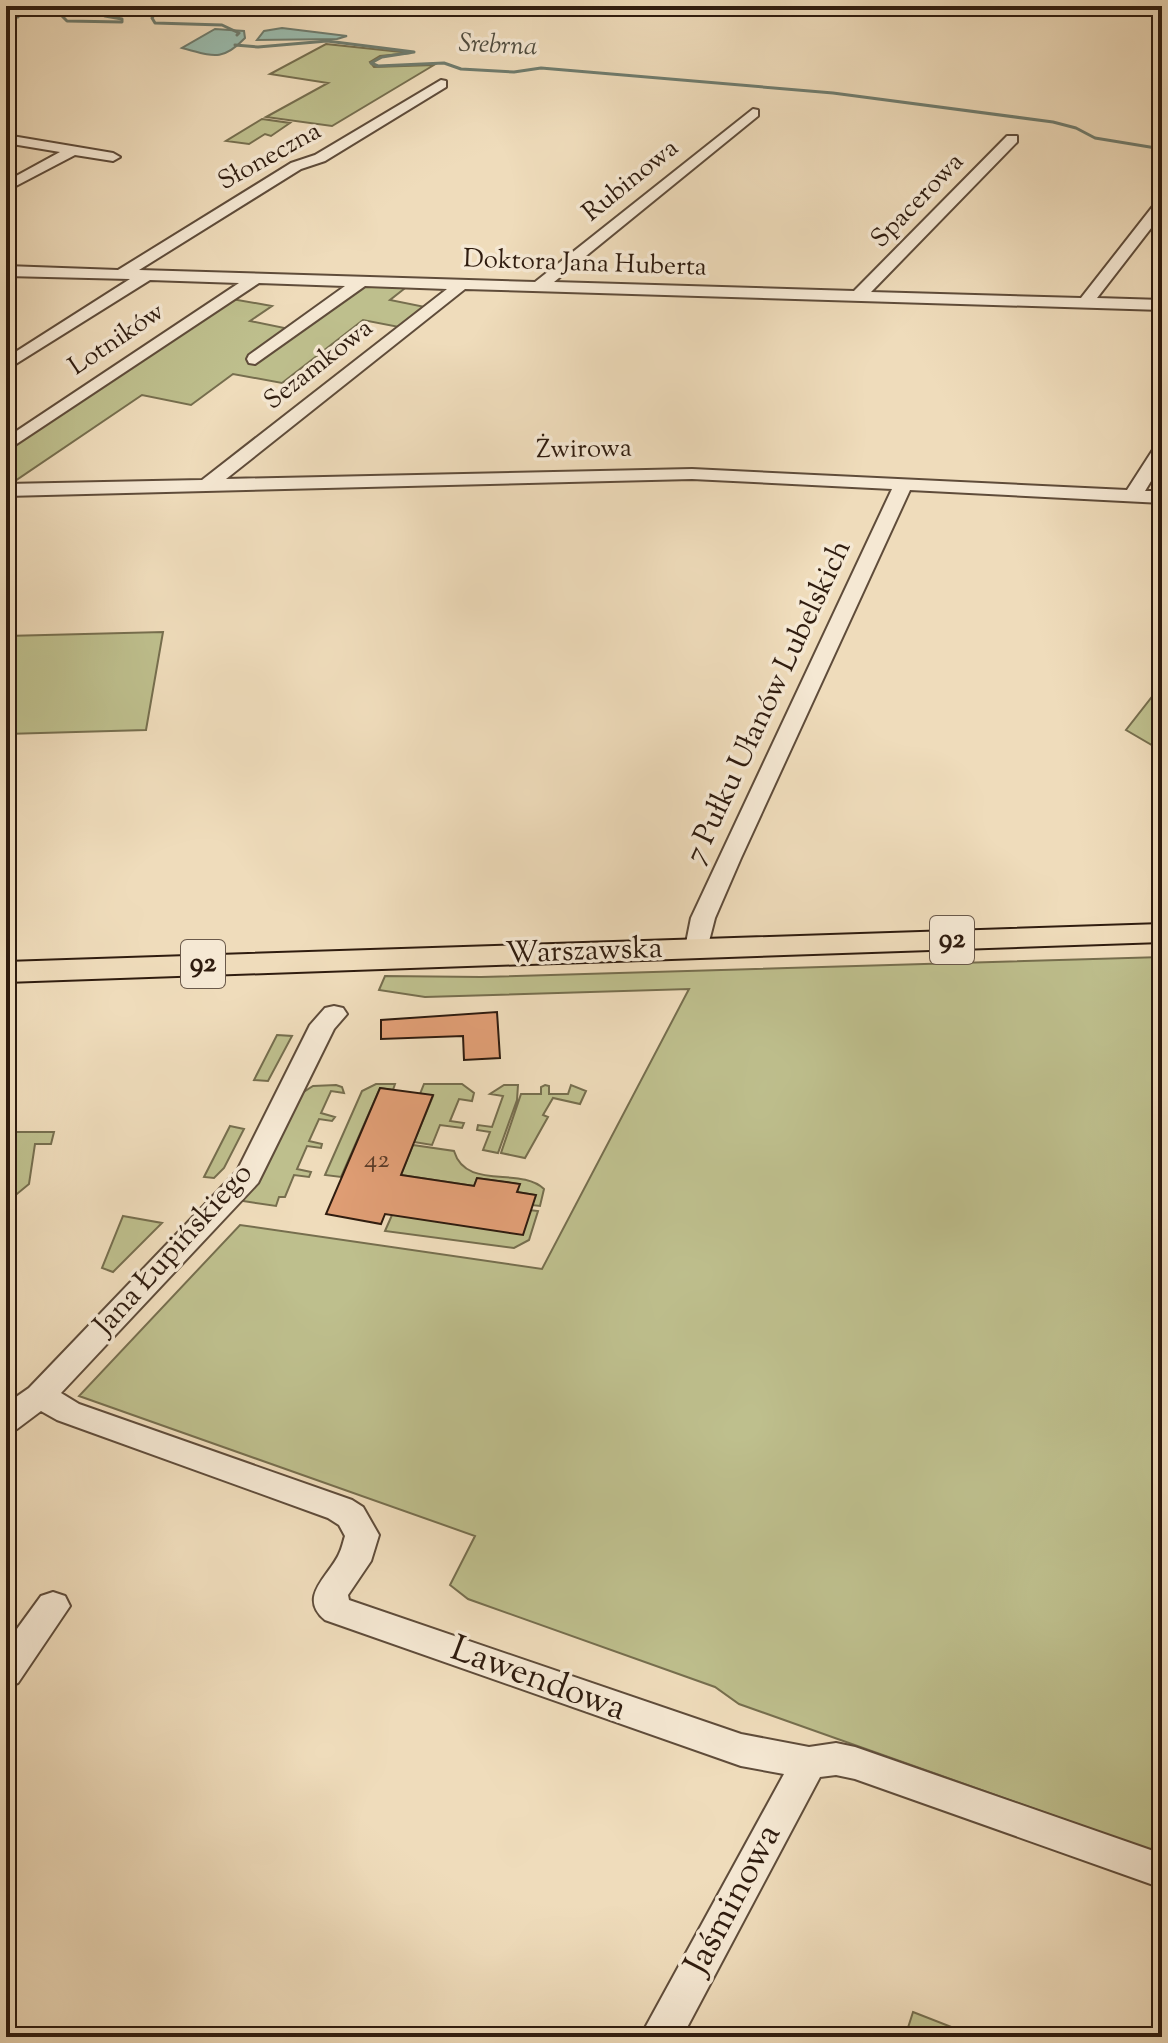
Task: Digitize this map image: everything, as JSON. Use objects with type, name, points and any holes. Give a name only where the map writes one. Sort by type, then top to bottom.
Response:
[{"type":"main road","name":"Warszawska","points":[[6,972],[1162,933]]},
{"type":"street","name":"Słoneczna","points":[[122,274],[296,166],[320,158],[441,84]]},
{"type":"street","name":"Rubinowa","points":[[540,286],[753,113]]},
{"type":"street","points":[[6,139],[113,157]]},
{"type":"street","name":"Spacerowa","points":[[858,296],[1012,139]]},
{"type":"street","points":[[12,184],[74,150]]},
{"type":"street","points":[[1086,302],[1162,204]]},
{"type":"street","name":"Doktora Jana Huberta","points":[[6,271],[1162,305]]},
{"type":"street","points":[[6,365],[149,274]]},
{"type":"street","name":"Lotników","points":[[6,446],[256,278]]},
{"type":"street","points":[[255,359],[362,281]]},
{"type":"street","name":"Sezamkowa","points":[[207,485],[461,285]]},
{"type":"street","points":[[1132,496],[1162,449]]},
{"type":"street","name":"Żwirowa","points":[[6,490],[667,474],[1162,497]]},
{"type":"street","name":"7 Pułku Ułanów Lubelskich","points":[[697,948],[703,918],[724,870],[903,485]]},
{"type":"street","name":"Jana Łupińskiego","points":[[6,1420],[40,1396],[248,1176],[323,1025],[334,1014]]},
{"type":"street","name":"Lawendowa","points":[[40,1396],[68,1412],[340,1509],[351,1516],[362,1535],[354,1561],[331,1592],[331,1605],[337,1610],[741,1750],[809,1763],[836,1759],[855,1763],[1162,1871]]},
{"type":"street","points":[[6,1672],[53,1606]]},
{"type":"street","name":"Jaśminowa","points":[[660,2037],[809,1763]]},
{"type":"green space","points":[[326,44],[411,53],[380,56],[370,62],[374,67],[434,65],[332,126],[266,117],[328,83],[270,74]]},
{"type":"green space","points":[[262,119],[290,123],[271,136],[265,134],[249,144],[226,141]]},
{"type":"green space","points":[[409,285],[390,300],[430,308],[404,328],[363,320],[282,383],[233,374],[191,405],[142,395],[6,487],[6,450],[232,299],[272,306],[250,321],[289,329],[364,286]]},
{"type":"green space","points":[[163,632],[146,730],[6,734],[6,636]]},
{"type":"green space","points":[[1162,684],[1162,751],[1126,730]]},
{"type":"green space","points":[[1162,957],[1162,1854],[739,1704],[715,1687],[468,1599],[450,1585],[475,1536],[79,1396],[240,1225],[542,1269],[689,989],[425,997],[379,990],[385,976],[481,977]]},
{"type":"green space","points":[[277,1035],[292,1036],[268,1081],[254,1080]]},
{"type":"green space","points":[[376,1084],[395,1084],[393,1090],[380,1088],[341,1177],[325,1175],[362,1091]]},
{"type":"green space","points":[[424,1084],[462,1084],[474,1093],[472,1101],[459,1099],[450,1121],[464,1123],[462,1128],[440,1125],[432,1145],[414,1142],[433,1096],[420,1094]]},
{"type":"green space","points":[[504,1085],[518,1085],[517,1100],[498,1153],[483,1150],[490,1132],[477,1130],[478,1125],[492,1127],[503,1096],[490,1094]]},
{"type":"green space","points":[[571,1085],[586,1091],[580,1104],[553,1098],[543,1115],[548,1117],[525,1158],[501,1153],[521,1094],[541,1094],[541,1087],[549,1086],[549,1094],[568,1094]]},
{"type":"green space","points":[[313,1086],[342,1087],[344,1093],[331,1091],[321,1113],[335,1117],[332,1121],[319,1119],[309,1141],[322,1144],[321,1148],[307,1146],[297,1169],[311,1172],[309,1177],[294,1175],[285,1197],[279,1197],[276,1206],[243,1201],[299,1095]]},
{"type":"green space","points":[[230,1126],[244,1129],[224,1168],[214,1178],[204,1177]]},
{"type":"green space","points":[[6,1132],[54,1132],[51,1144],[35,1144],[29,1184],[6,1203]]},
{"type":"green space","points":[[413,1145],[454,1151],[460,1163],[481,1175],[534,1182],[544,1189],[540,1206],[531,1205],[535,1195],[517,1192],[519,1184],[477,1178],[474,1186],[401,1175]]},
{"type":"green space","points":[[538,1211],[529,1240],[514,1248],[385,1231],[392,1215]]},
{"type":"green space","points":[[123,1216],[162,1223],[113,1272],[102,1268]]},
{"type":"green space","points":[[913,2012],[977,2037],[905,2037]]},
{"type":"shaded area","points":[[282,28],[347,36],[337,39],[257,40],[264,31]]},
{"type":"shaded area","points":[[215,29],[244,31],[245,38],[223,54],[182,48]]},
{"type":"building","points":[[497,1012],[500,1058],[464,1060],[463,1036],[381,1039],[381,1020]]},
{"type":"building","points":[[380,1088],[433,1095],[401,1175],[474,1186],[477,1178],[520,1184],[517,1192],[536,1195],[523,1235],[385,1214],[381,1224],[326,1214]]},
{"type":"waterway","name":"Srebrna","points":[[6,18],[18,17],[22,11],[55,7],[72,9],[61,15],[67,21],[122,22],[122,19],[105,16],[134,8],[156,12],[152,18],[155,23],[222,25],[239,33],[237,35]]},
{"type":"waterway","name":"Srebrna","points":[[235,45],[258,47],[327,41],[414,52],[382,57],[371,63],[378,66],[444,63],[461,69],[514,72],[541,68],[833,93],[1053,122],[1076,128],[1095,138],[1162,149]]}]
